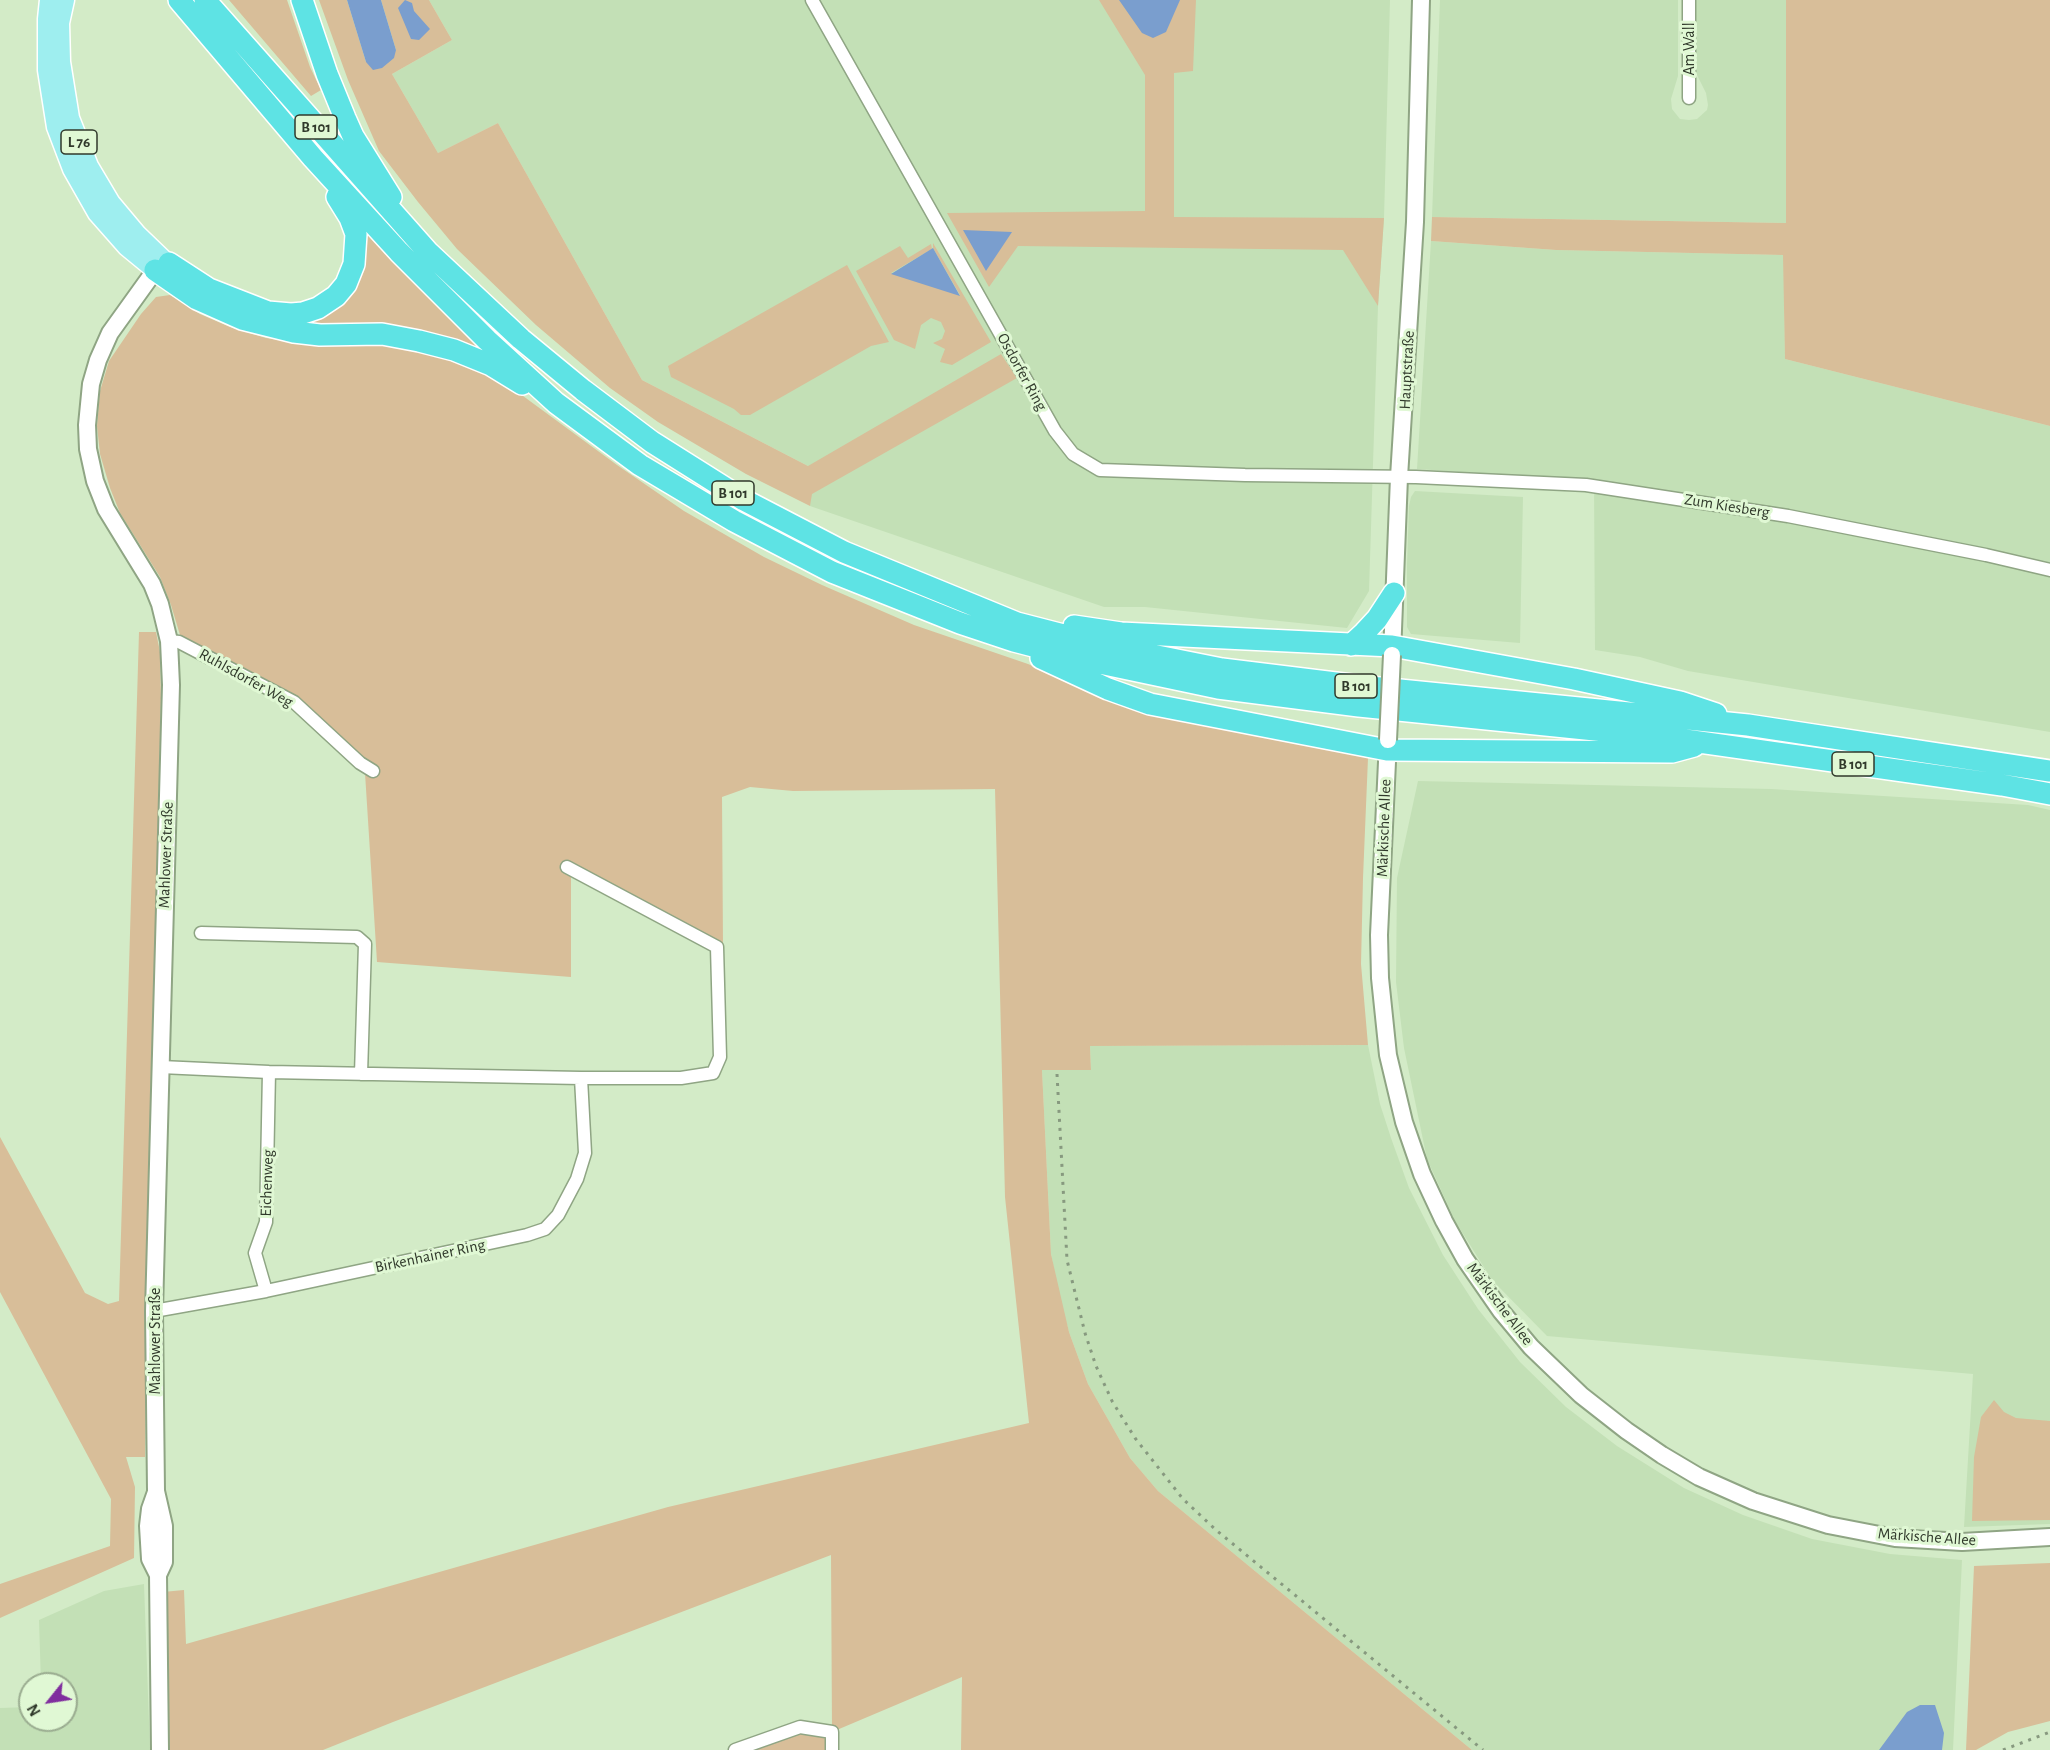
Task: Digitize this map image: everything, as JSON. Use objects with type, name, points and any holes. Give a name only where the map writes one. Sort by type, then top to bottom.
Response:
[{"type":"highway","name":"B 101","points":[[179,0],[313,158],[399,252],[449,303],[556,403],[640,465],[772,542],[832,572],[960,623],[1014,641],[1095,662],[1218,688],[1359,706],[1664,737],[2002,785],[2050,794]]},
{"type":"highway","name":"B 101","points":[[205,0],[428,252],[520,339],[582,390],[652,442],[744,500],[844,552],[1017,623],[1102,645],[1222,669],[1360,686],[1748,725],[2050,771]]},
{"type":"highway","points":[[302,0],[327,74],[353,136],[396,205],[414,227],[428,252]]},
{"type":"highway","points":[[159,264],[209,289],[268,312],[303,313],[336,296],[346,284],[354,264],[356,234],[350,218],[313,158]]},
{"type":"highway","points":[[159,264],[197,299],[243,319],[294,332],[320,335],[382,334],[454,350],[491,365],[556,403]]},
{"type":"highway","points":[[1351,645],[1372,624],[1394,593]]},
{"type":"highway","points":[[971,605],[1055,623],[1121,633],[1351,645],[1574,678],[1670,699],[1748,725]]},
{"type":"highway","points":[[1014,641],[1031,653],[1078,676],[1150,704],[1388,745],[1672,752],[1704,744]]},
{"type":"main road","name":"L 76","points":[[49,0],[47,70],[56,127],[72,169],[97,213],[127,247],[159,264]]},
{"type":"main road","name":"L 76","points":[[65,0],[60,23],[61,62],[73,126],[89,166],[111,203],[159,264]]},
{"type":"street","name":"Osdorfer Ring","points":[[812,0],[1055,431],[1073,454],[1100,470],[1399,477]]},
{"type":"street","name":"Hauptstraße","points":[[1388,745],[1399,477],[1415,222],[1421,0]]},
{"type":"street","name":"Am Wall","points":[[1689,0],[1689,98]]},
{"type":"street","name":"Mahlower Straße","points":[[159,264],[110,333],[98,360],[88,399],[88,449],[95,481],[106,508],[152,584],[160,604],[169,641],[171,685],[154,1311],[156,1491],[164,1526],[164,1562],[158,1575],[160,1750]]},
{"type":"street","name":"Zum Kiesberg","points":[[1399,477],[1586,485],[1788,516],[2050,570]]},
{"type":"street","name":"Ruhlsdorfer Weg","points":[[169,641],[179,642],[294,702],[360,763],[373,771]]},
{"type":"street","name":"Märkische Allee","points":[[1388,745],[1379,935],[1380,978],[1388,1055],[1399,1107],[1421,1171],[1444,1221],[1465,1259],[1501,1311],[1531,1347],[1581,1395],[1627,1431],[1699,1476],[1762,1504],[1828,1525],[1895,1538],[1962,1542],[2050,1537]]},
{"type":"street","points":[[161,1067],[361,1074],[681,1078],[713,1072],[720,1057],[717,947],[567,867]]},
{"type":"street","points":[[201,933],[357,937],[365,944],[361,1074]]},
{"type":"street","name":"Eichenweg","points":[[266,1291],[255,1253],[266,1222],[269,1072]]},
{"type":"street","name":"Birkenhainer Ring","points":[[154,1311],[266,1291],[527,1235],[545,1229],[558,1215],[572,1188],[585,1153],[581,1077]]},
{"type":"street","points":[[735,1750],[800,1727],[832,1732],[832,1750]]},
{"type":"shaded area","points":[[229,0],[287,0],[310,67],[321,90],[311,96]]},
{"type":"shaded area","points":[[319,0],[347,0],[366,62],[396,50],[381,0],[429,0],[452,40],[392,74],[438,153],[498,123],[642,380],[808,466],[1001,354],[1017,378],[812,494],[810,506],[746,474],[658,422],[610,388],[536,325],[457,249],[379,151],[348,80]]},
{"type":"shaded area","points":[[429,0],[1390,0],[1369,591],[1347,628],[1145,607],[1104,607],[810,506],[808,466],[642,380],[498,123],[438,153],[392,74],[452,40]]},
{"type":"shaded area","points":[[1099,0],[1196,0],[1193,71],[1174,73],[1174,217],[1384,218],[1378,306],[1343,250],[1018,246],[989,287],[947,213],[1145,211],[1145,75]]},
{"type":"shaded area","points":[[1440,0],[1678,0],[1678,76],[1671,99],[1672,109],[1680,119],[1689,120],[1697,119],[1707,110],[1708,105],[1706,93],[1696,73],[1696,0],[1786,0],[1787,223],[1432,217]]},
{"type":"shaded area","points":[[1786,0],[2050,0],[2050,426],[1785,359],[1783,255],[1556,250],[1431,241],[1432,217],[1786,223]]},
{"type":"shaded area","points":[[361,224],[480,350],[323,329],[235,306],[331,307]]},
{"type":"shaded area","points":[[1431,241],[1556,250],[1784,255],[1785,359],[2050,426],[2050,732],[1688,671],[1640,657],[1595,650],[1594,481],[1417,469]]},
{"type":"shaded area","points":[[933,243],[991,342],[952,365],[940,362],[945,349],[933,343],[942,339],[945,331],[941,322],[931,318],[921,325],[915,349],[894,340],[856,271],[900,246],[908,258],[931,244],[932,249],[891,273],[960,295],[933,248]]},
{"type":"shaded area","points":[[847,265],[889,342],[871,346],[750,415],[741,415],[734,409],[671,377],[668,366]]},
{"type":"shaded area","points":[[170,295],[200,314],[230,327],[266,338],[306,344],[387,346],[424,350],[467,363],[504,382],[684,511],[764,557],[822,585],[914,625],[1028,664],[1147,714],[1297,741],[1368,758],[1361,964],[1368,1045],[1090,1046],[1091,1070],[1042,1070],[1051,1254],[1069,1332],[1088,1384],[1130,1458],[1158,1491],[1472,1750],[961,1750],[962,1677],[832,1732],[831,1555],[323,1750],[169,1750],[163,1592],[184,1590],[186,1644],[668,1507],[1029,1423],[1005,1197],[995,789],[793,791],[750,787],[722,797],[723,946],[571,865],[571,977],[377,962],[365,773],[294,702],[183,645],[160,577],[120,513],[110,488],[100,454],[97,426],[100,391],[109,361],[141,314],[156,297]]},
{"type":"shaded area","points":[[1415,491],[1523,497],[1520,643],[1411,634],[1407,627],[1407,564],[1409,506]]},
{"type":"shaded area","points":[[139,632],[156,632],[160,652],[161,698],[145,1457],[126,1457],[135,1487],[134,1558],[0,1618],[0,1584],[110,1546],[111,1499],[0,1292],[0,1137],[85,1293],[108,1304],[119,1301]]},
{"type":"shaded area","points":[[1418,781],[1771,789],[2028,805],[2050,810],[2050,1524],[1964,1527],[1973,1374],[1547,1336],[1492,1280],[1455,1221],[1427,1159],[1404,1048],[1396,982],[1397,878]]},
{"type":"shaded area","points":[[1368,1045],[1380,1104],[1391,1138],[1409,1188],[1443,1255],[1478,1309],[1520,1362],[1566,1407],[1617,1446],[1684,1488],[1743,1515],[1812,1539],[1890,1554],[1962,1560],[1953,1750],[1472,1750],[1158,1491],[1130,1458],[1088,1384],[1059,1296],[1051,1254],[1042,1070],[1091,1070],[1090,1046]]},
{"type":"shaded area","points":[[1994,1400],[2004,1412],[2016,1418],[2050,1421],[2050,1520],[1972,1521],[1974,1457],[1981,1417]]},
{"type":"shaded area","points":[[2050,1563],[2050,1721],[2008,1732],[1976,1750],[1966,1750],[1974,1566]]},
{"type":"shaded area","points":[[144,1584],[150,1750],[0,1750],[0,1708],[18,1707],[18,1732],[78,1732],[78,1672],[41,1672],[39,1620],[104,1591]]},
{"type":"shaded area","points":[[801,1732],[832,1732],[832,1750],[747,1750]]},
{"type":"water","points":[[347,0],[381,0],[396,50],[394,58],[382,68],[373,70],[366,62]]},
{"type":"water","points":[[405,0],[412,3],[414,11],[430,29],[419,40],[411,39],[398,8]]},
{"type":"water","points":[[1119,0],[1180,0],[1166,32],[1153,38],[1142,33]]},
{"type":"water","points":[[963,230],[1012,232],[986,271]]},
{"type":"water","points":[[933,248],[960,296],[891,274]]},
{"type":"water","points":[[1920,1705],[1935,1705],[1944,1733],[1942,1750],[1879,1750],[1907,1712]]},
{"type":"railway","points":[[1057,1074],[1067,1260],[1085,1333],[1096,1366],[1112,1401],[1135,1438],[1183,1499],[1216,1530],[1483,1750]]},
{"type":"railway","points":[[2003,1750],[2050,1732]]}]
